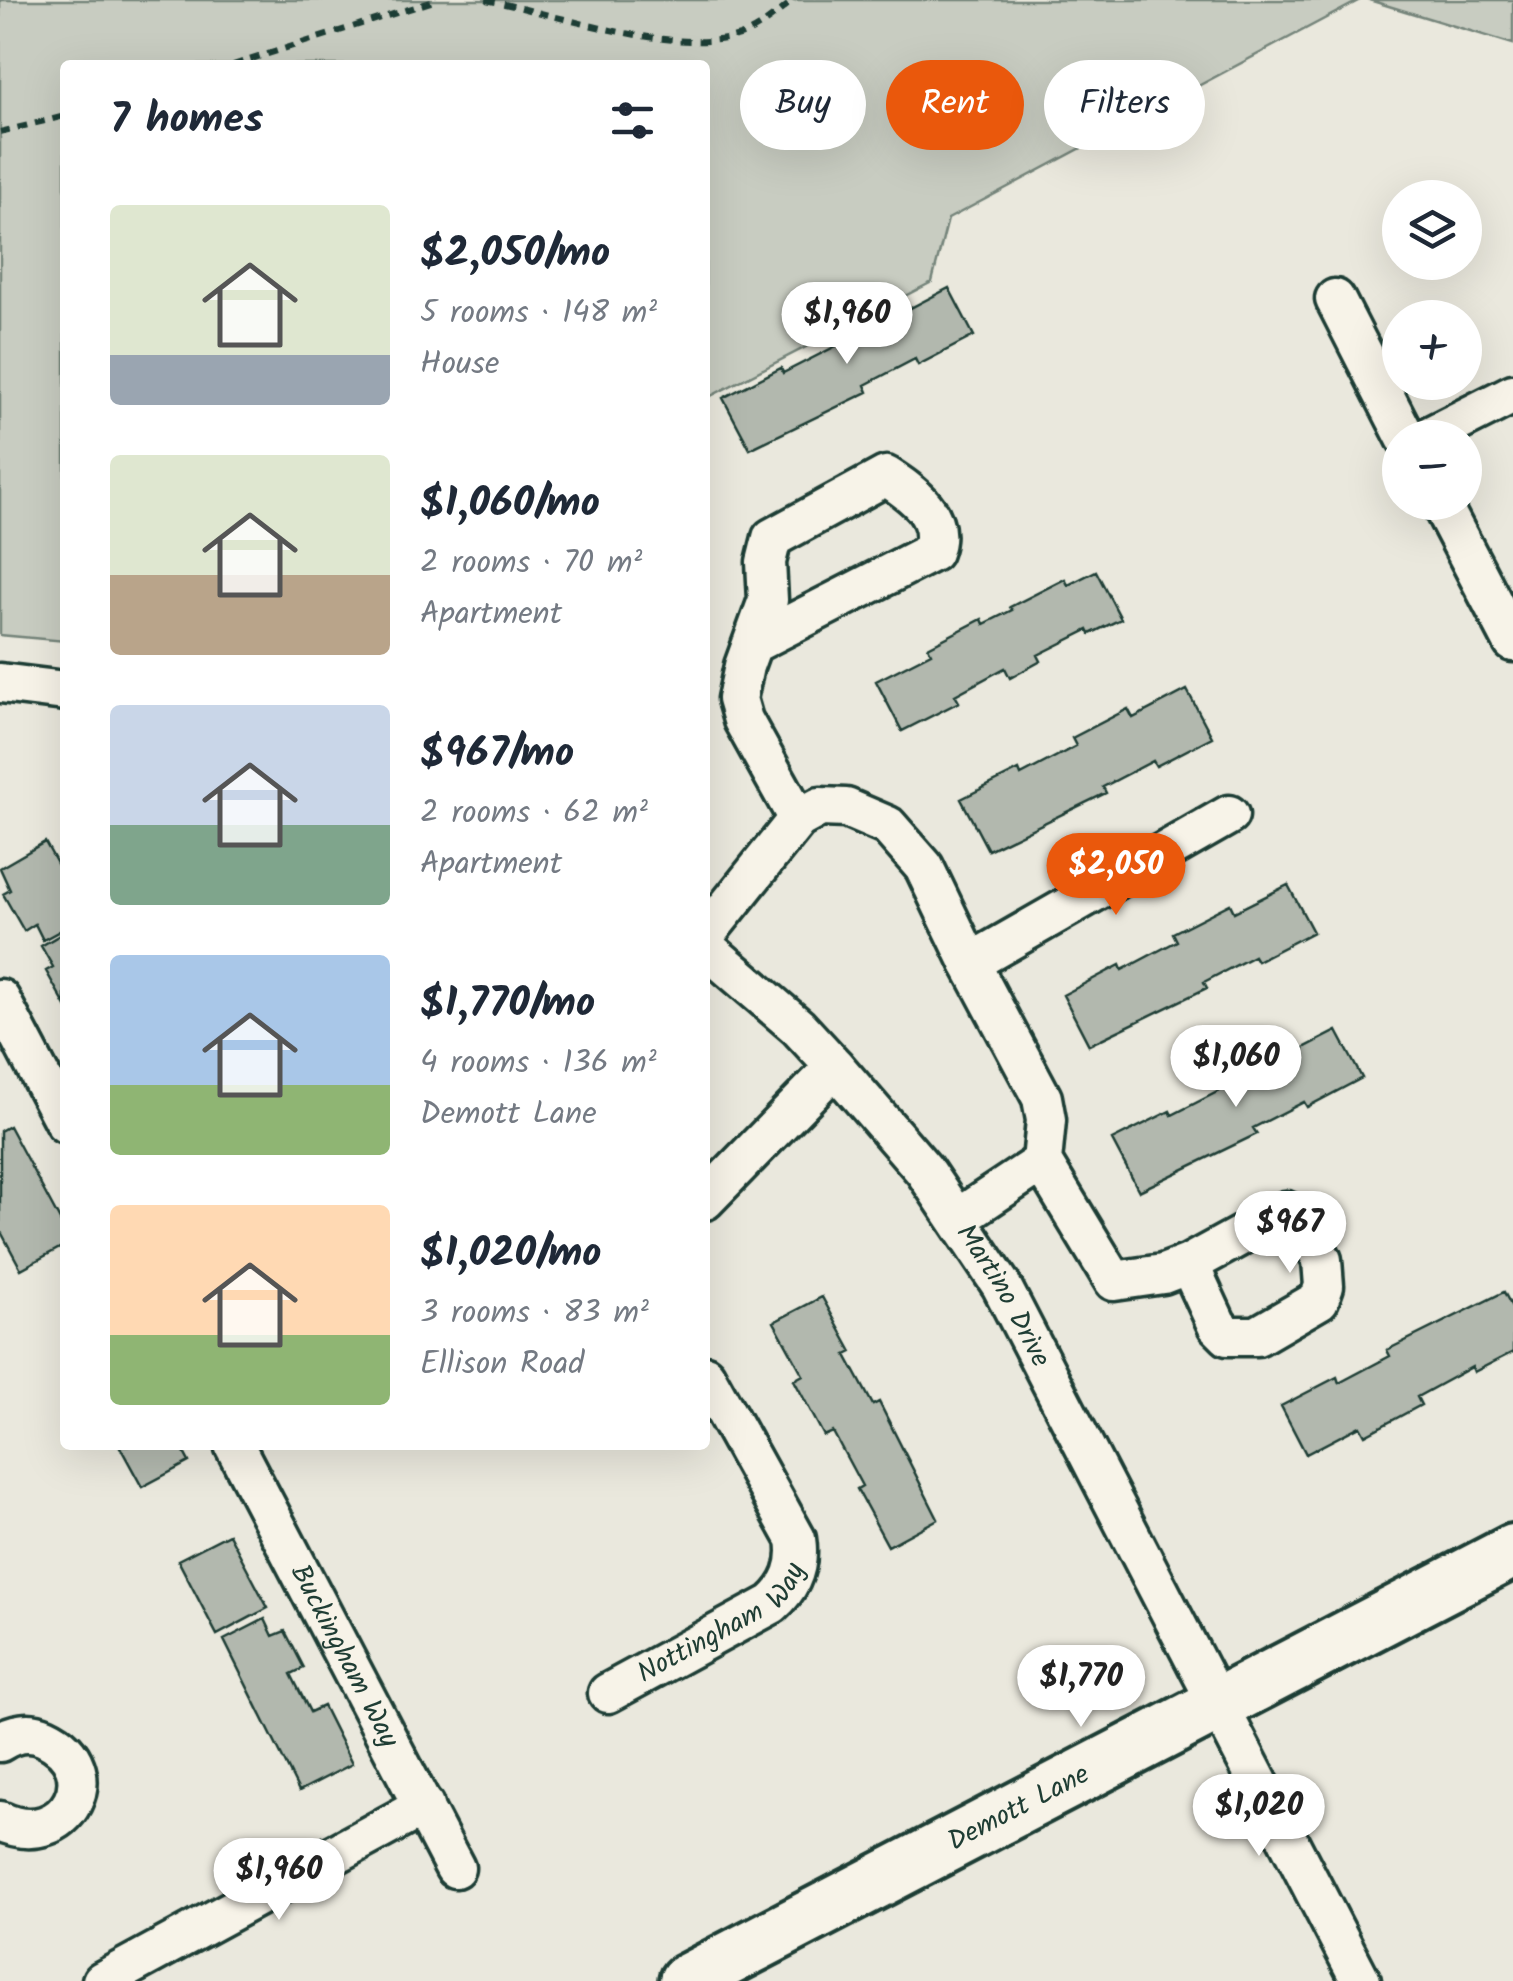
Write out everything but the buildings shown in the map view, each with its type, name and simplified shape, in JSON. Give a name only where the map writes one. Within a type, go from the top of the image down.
[{"type":"street","points":[[1334,299],[1397,420]]},
{"type":"street","points":[[1462,420],[1513,394]]},
{"type":"street","points":[[754,643],[932,552],[936,540],[934,526],[918,496],[886,476],[772,538],[766,562],[768,600],[744,666],[737,699],[744,720],[798,819]]},
{"type":"street","points":[[1449,520],[1513,642]]},
{"type":"street","points":[[0,683],[60,690]]},
{"type":"street","points":[[710,930],[798,819],[820,806],[846,808],[888,826],[924,867],[1042,1098],[1046,1120],[1042,1162],[1114,1281],[1163,1274],[1189,1264]]},
{"type":"street","points":[[970,963],[1229,815]]},
{"type":"street","name":"Martino Drive","points":[[710,952],[798,1026],[835,1068],[924,1170],[1001,1285],[1360,1981]]},
{"type":"street","points":[[0,999],[60,1113]]},
{"type":"street","points":[[710,1195],[835,1068]]},
{"type":"street","points":[[958,1218],[1042,1162]]},
{"type":"street","name":"Nottingham Way","points":[[608,1693],[772,1604],[788,1590],[799,1557],[796,1538],[710,1383]]},
{"type":"street","name":"Buckingham Way","points":[[237,1450],[455,1868]]},
{"type":"street","name":"Demott Lane","points":[[686,1981],[1513,1551]]},
{"type":"street","points":[[0,1742],[24,1732],[61,1745],[75,1767],[78,1784],[68,1812],[54,1824],[39,1830],[19,1830],[0,1821]]},
{"type":"street","points":[[102,1981],[424,1806]]},
{"type":"path","points":[[249,60],[437,0]]},
{"type":"path","points":[[486,0],[658,38],[697,42],[739,36],[794,0]]},
{"type":"path","points":[[0,132],[60,117]]},
{"type":"shaded area","points":[[0,0],[1360,0],[1205,82],[1205,60],[1044,60],[1044,150],[1078,150],[948,219],[932,282],[710,396],[710,60],[60,60],[60,641],[0,635]]},
{"type":"shaded area","points":[[1369,0],[1513,0],[1513,44]]}]
